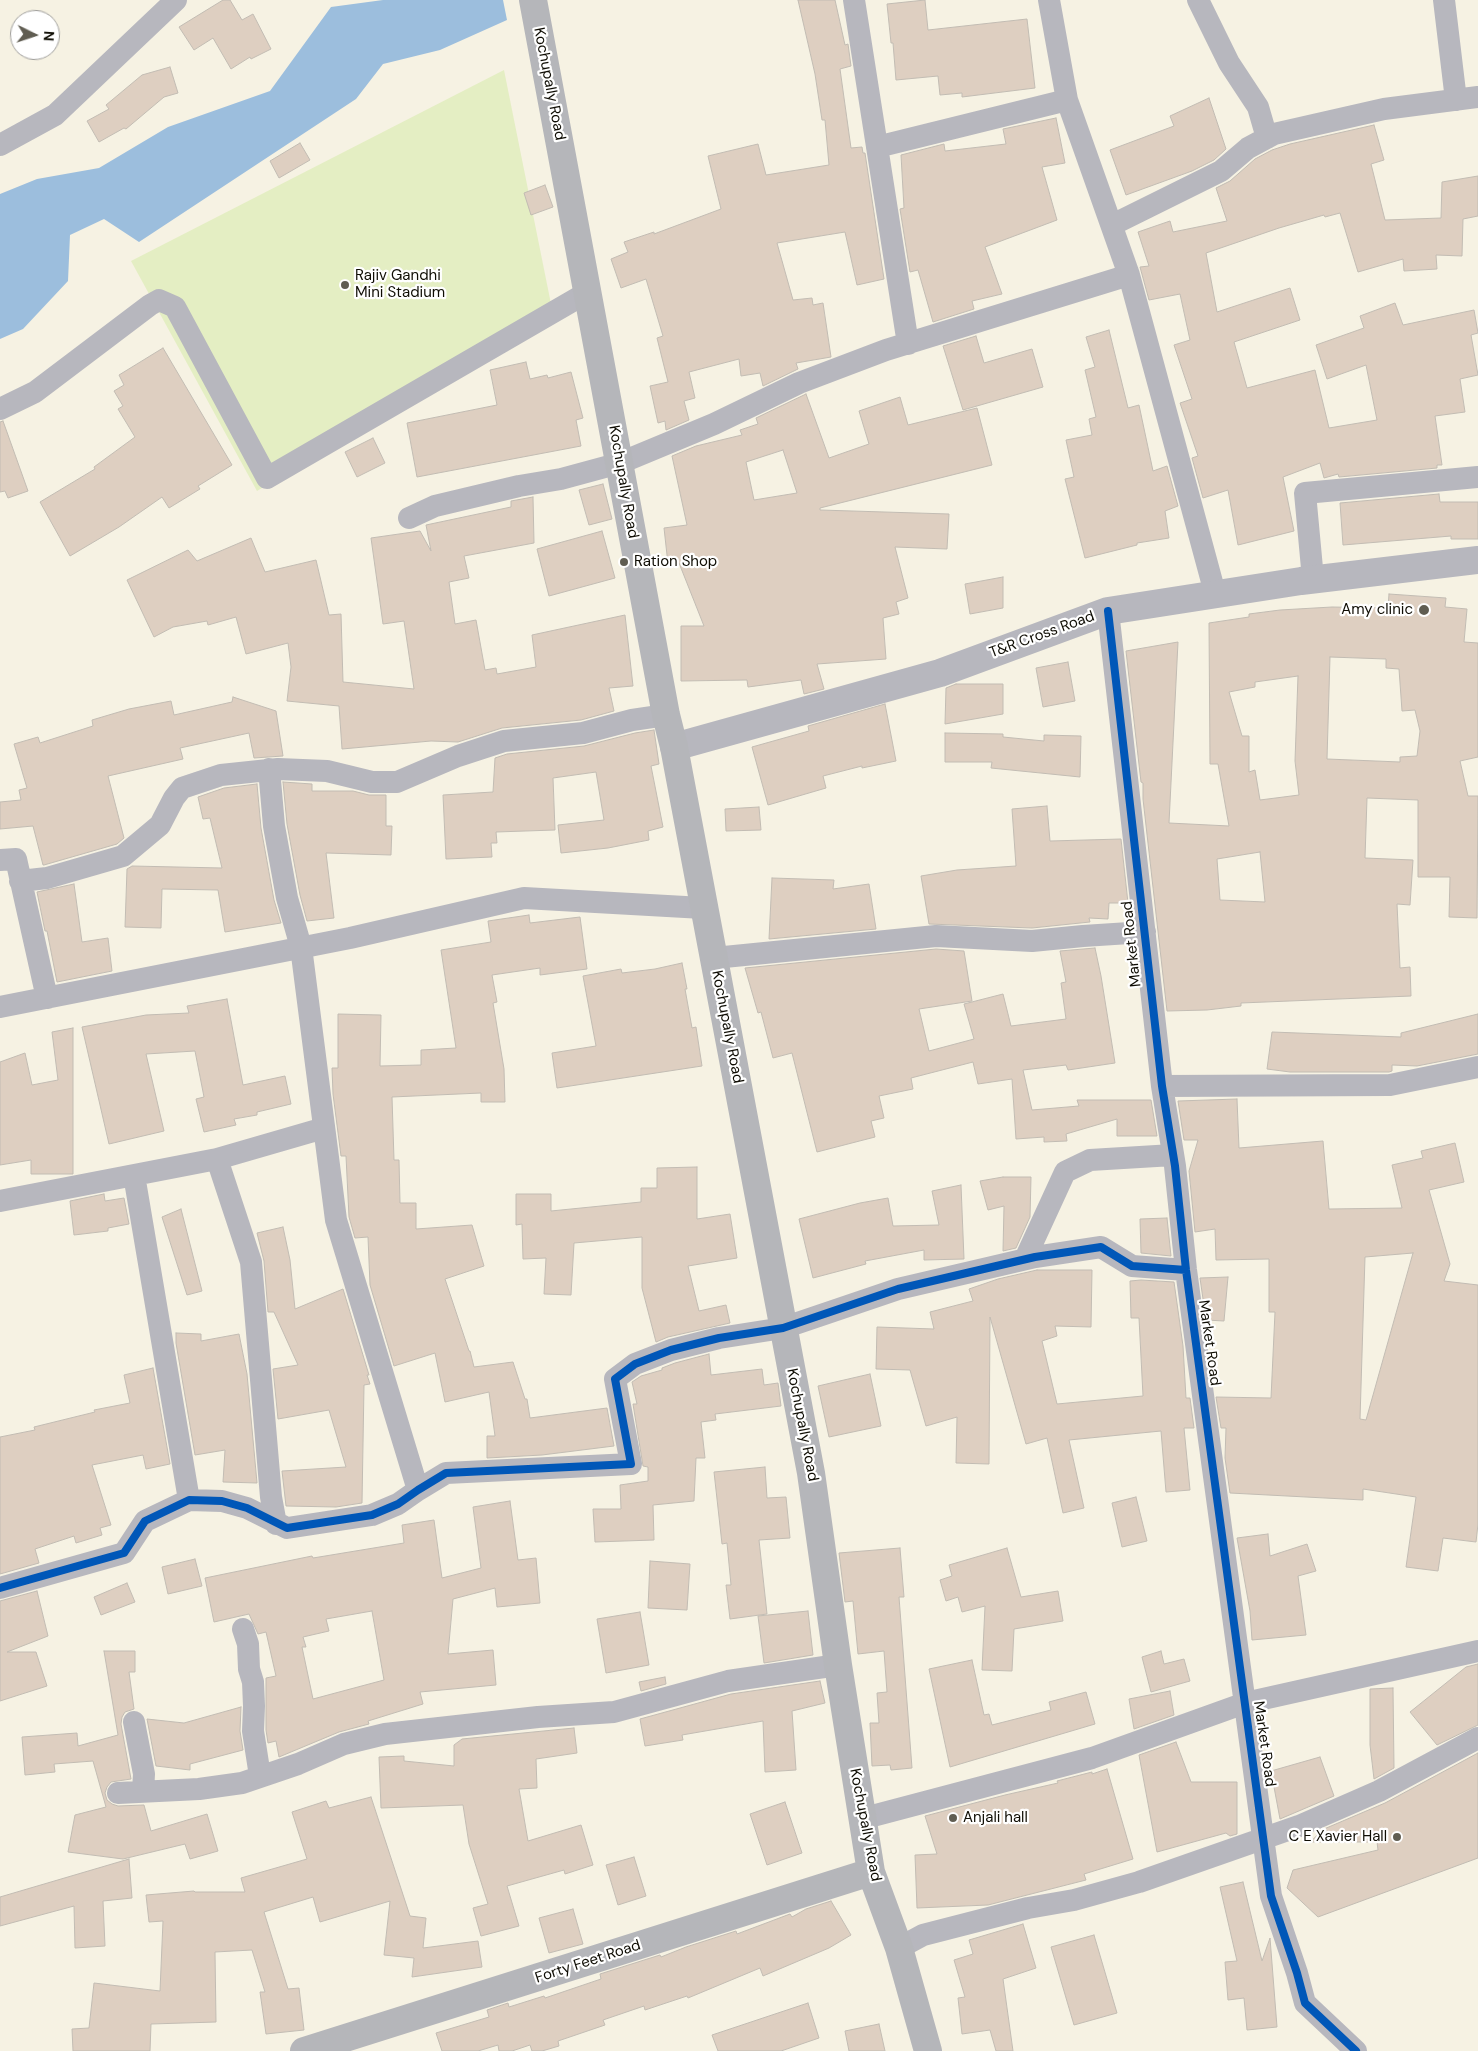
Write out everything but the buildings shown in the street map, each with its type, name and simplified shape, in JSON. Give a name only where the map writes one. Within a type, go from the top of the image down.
[{"type":"main road","name":"Kochupally Road","points":[[533,0],[666,715],[674,747],[811,1473],[861,1819],[871,1872],[899,1948],[928,2051]]},
{"type":"main road","name":"Forty Feet Road","points":[[304,2051],[871,1872]]},
{"type":"street","points":[[0,144],[55,115],[176,0]]},
{"type":"street","points":[[854,0],[908,344]]},
{"type":"street","points":[[1049,0],[1067,100],[1129,275],[1215,593]]},
{"type":"street","points":[[1198,0],[1228,63],[1258,107],[1267,138]]},
{"type":"street","points":[[1444,0],[1456,100]]},
{"type":"street","points":[[1112,225],[1221,171],[1241,154],[1274,134],[1384,109],[1478,97]]},
{"type":"street","points":[[877,146],[1067,100]]},
{"type":"street","points":[[409,518],[435,506],[620,463],[714,424],[799,383],[908,344],[1129,275]]},
{"type":"street","points":[[0,408],[35,392],[159,300],[175,307],[267,478],[588,292]]},
{"type":"street","points":[[1314,580],[1305,493],[1478,477]]},
{"type":"street","name":"T&R Cross Road","points":[[674,747],[940,673],[1108,611],[1215,593],[1478,560]]},
{"type":"street","name":"Market Road","points":[[1108,611],[1162,1086],[1173,1155],[1186,1270],[1271,1896],[1305,2003],[1356,2051]]},
{"type":"street","points":[[20,881],[47,878],[123,856],[160,825],[174,798],[182,788],[221,775],[269,769],[327,771],[372,782],[397,782],[458,756],[504,741],[583,733],[632,720],[666,715]]},
{"type":"street","points":[[269,769],[274,826],[287,898],[301,948],[336,1220],[418,1490]]},
{"type":"street","points":[[0,860],[16,859],[47,998]]},
{"type":"street","points":[[0,1007],[301,948],[524,898],[703,908]]},
{"type":"street","points":[[714,958],[936,936],[1032,941],[1145,932]]},
{"type":"street","points":[[1162,1086],[1390,1085],[1478,1067]]},
{"type":"street","points":[[0,1201],[217,1159],[324,1128]]},
{"type":"street","points":[[1025,1259],[1065,1172],[1090,1160],[1173,1155]]},
{"type":"street","points":[[217,1159],[251,1262],[270,1488],[276,1524]]},
{"type":"street","points":[[134,1175],[189,1500]]},
{"type":"street","points":[[0,1588],[124,1553],[145,1521],[189,1500],[222,1501],[247,1508],[287,1528],[372,1515],[398,1504],[446,1473],[631,1464],[615,1379],[635,1364],[671,1350],[719,1338],[783,1328],[898,1289],[1025,1259],[1101,1247],[1132,1266],[1186,1270]]},
{"type":"street","points":[[243,1629],[248,1644],[249,1669],[253,1682],[253,1731],[260,1776]]},
{"type":"street","points":[[861,1819],[1092,1758],[1245,1703],[1478,1651]]},
{"type":"street","points":[[118,1792],[199,1789],[242,1783],[298,1764],[344,1744],[385,1734],[538,1717],[614,1712],[728,1681],[838,1665]]},
{"type":"street","points":[[134,1722],[144,1774],[143,1791]]},
{"type":"street","points":[[899,1948],[923,1935],[1028,1908],[1074,1900],[1139,1882],[1332,1813],[1379,1791],[1478,1738]]},
{"type":"green space","name":"Rajiv Gandhi Mini Stadium","points":[[504,70],[552,309],[257,491],[131,261]]},
{"type":"water","points":[[383,0],[503,0],[507,20],[440,50],[383,64],[356,99],[139,242],[104,219],[70,235],[68,281],[23,329],[0,339],[0,194],[37,179],[99,168],[168,127],[270,91],[331,7]]},
{"type":"cycle path","points":[[1108,611],[1162,1086],[1175,1166],[1186,1270],[1271,1896],[1305,2003],[1356,2051]]},
{"type":"cycle path","points":[[0,1588],[124,1553],[145,1521],[189,1500],[222,1501],[247,1508],[287,1528],[372,1515],[398,1504],[446,1473],[631,1464],[615,1379],[635,1364],[671,1350],[719,1338],[783,1328],[898,1289],[1035,1257],[1101,1247],[1132,1266],[1186,1270]]},
{"type":"place","name":"Rajiv Gandhi Mini Stadium","points":[[345,285]]},
{"type":"place","name":"Ration Shop","points":[[624,562]]},
{"type":"place","name":"Amy clinic","points":[[1424,610]]},
{"type":"place","name":"Anjali hall","points":[[953,1818]]},
{"type":"place","name":"C E Xavier Hall","points":[[1397,1837]]}]
